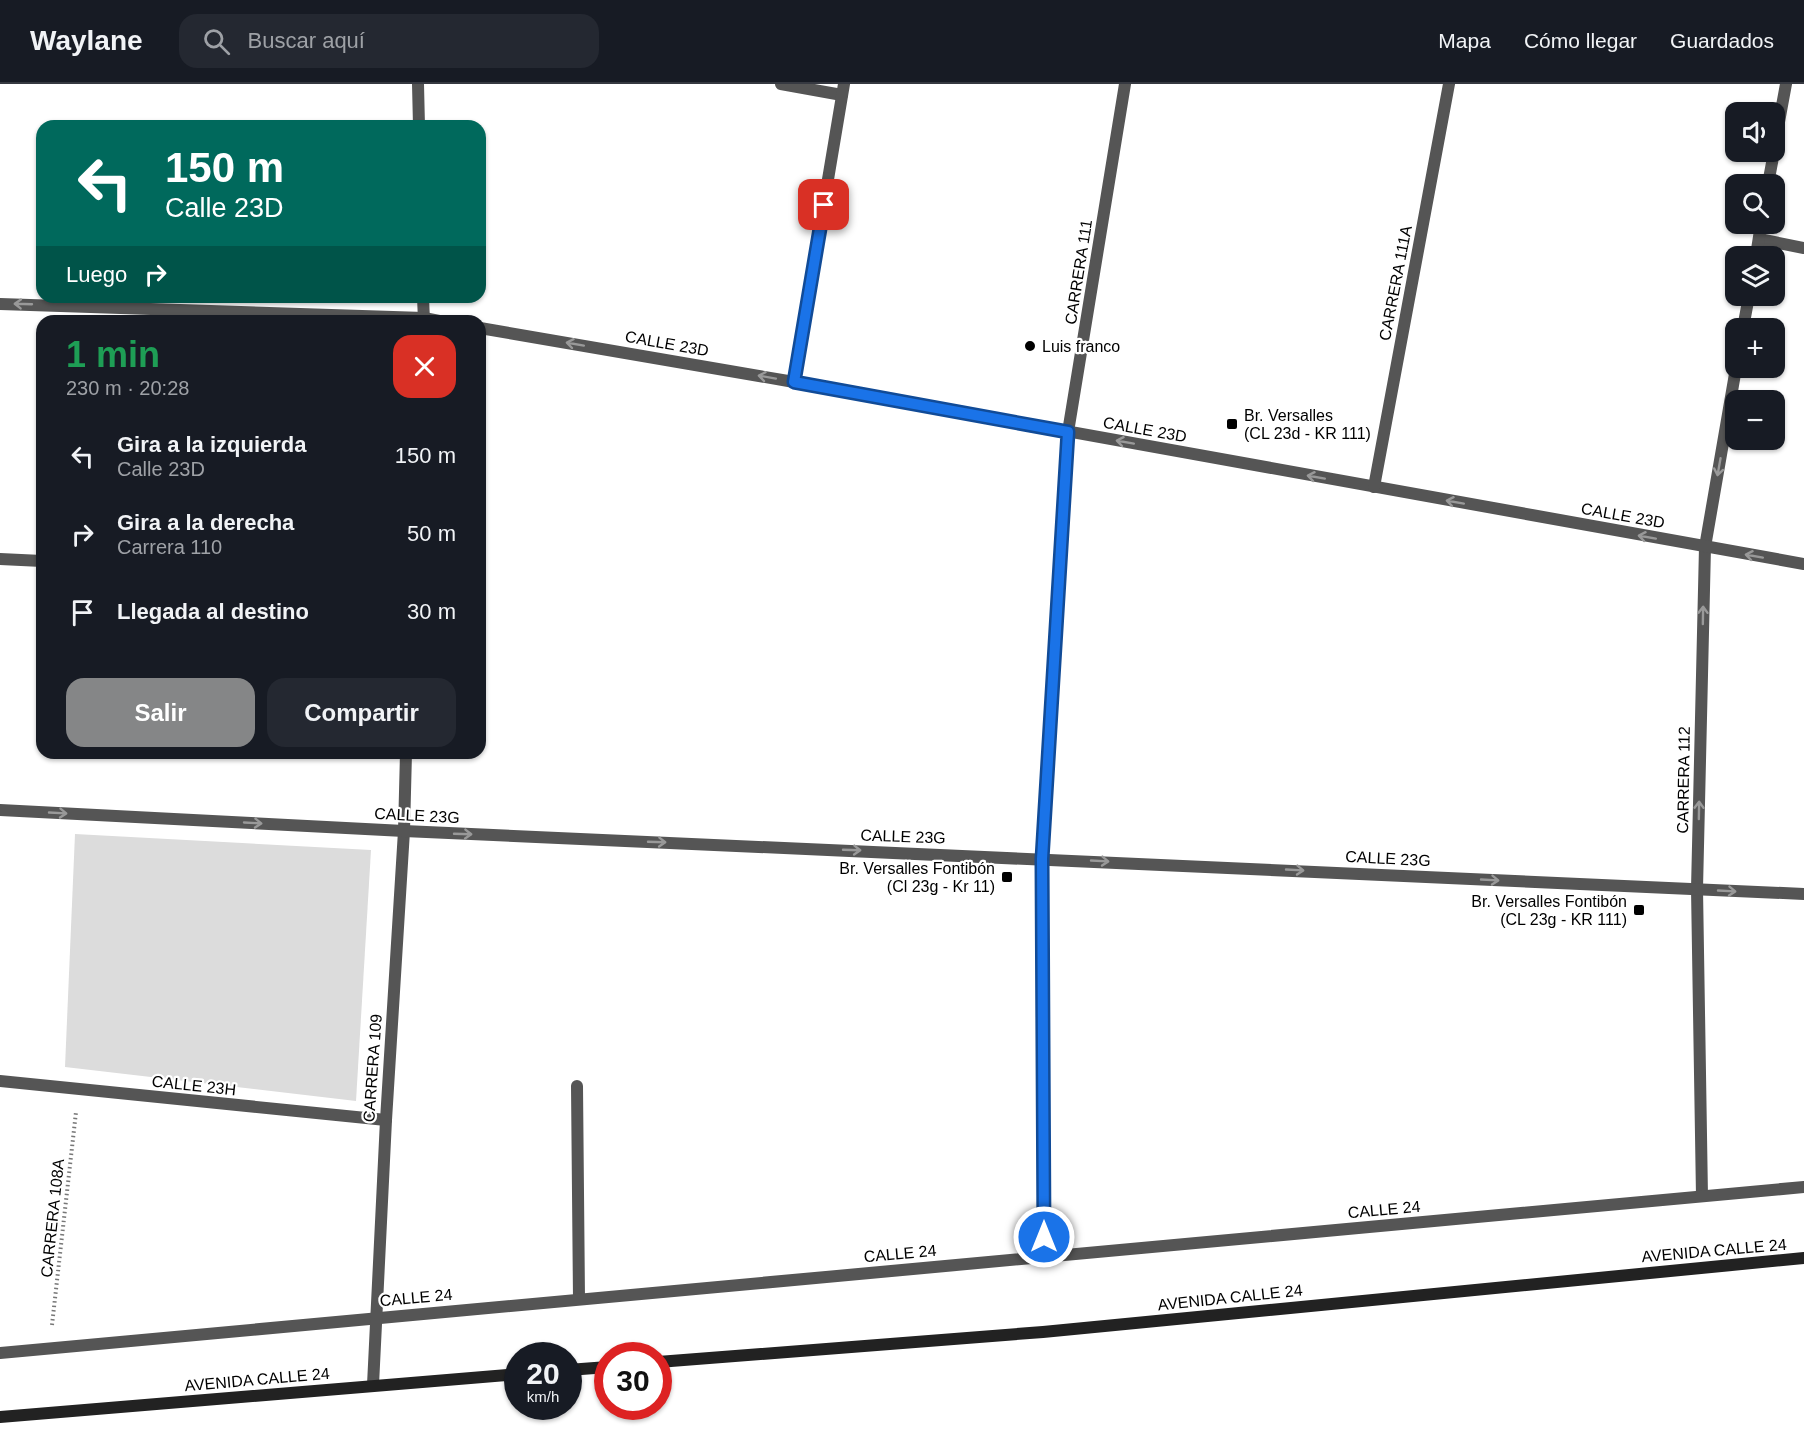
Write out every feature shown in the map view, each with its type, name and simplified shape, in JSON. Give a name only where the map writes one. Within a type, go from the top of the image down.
[{"type":"main road","name":"AVENIDA CALLE 24","points":[[672,1361],[1043,1332],[1804,1258]]},
{"type":"main road","name":"AVENIDA CALLE 24","points":[[0,1417],[504,1375]]},
{"type":"street","points":[[418,84],[419,120]]},
{"type":"street","points":[[781,84],[843,89],[794,382]]},
{"type":"street","name":"CARRERA 111","points":[[1044,1256],[1042,859],[1068,432],[1125,84]]},
{"type":"street","name":"CARRERA 111A","points":[[1374,488],[1449,84]]},
{"type":"street","points":[[1783,102],[1786,84]]},
{"type":"street","points":[[1758,246],[1760,234]]},
{"type":"street","points":[[1759,239],[1804,248]]},
{"type":"street","points":[[0,303],[299,315]]},
{"type":"street","name":"CALLE 23D","points":[[486,329],[794,382],[1804,564]]},
{"type":"street","name":"CARRERA 112","points":[[1702,1196],[1697,889],[1705,547],[1734,378]]},
{"type":"street","points":[[0,559],[36,561]]},
{"type":"street","name":"CARRERA 109","points":[[372,1385],[404,831],[406,759]]},
{"type":"street","name":"CALLE 23G","points":[[0,810],[404,831],[1804,894]]},
{"type":"street","name":"CALLE 23H","points":[[0,1081],[386,1120]]},
{"type":"street","points":[[577,1086],[579,1299]]},
{"type":"street","name":"CALLE 24","points":[[0,1353],[1804,1187]]},
{"type":"path","name":"CARRERA 108A","points":[[49,1349],[78,1090]]},
{"type":"shaded area","points":[[75,834],[371,850],[356,1101],[65,1067]]},
{"type":"place","name":"Luis franco","points":[[1030,346]]},
{"type":"place","name":"Br. Versalles (CL 23d - KR 111)","points":[[1232,424]]},
{"type":"place","name":"Br. Versalles Fontibón (Cl 23g - Kr 11)","points":[[1007,877]]},
{"type":"place","name":"Br. Versalles Fontibón (CL 23g - KR 111)","points":[[1639,910]]},
{"type":"route","points":[[824,205],[794,382],[1068,432],[1042,859],[1044,1237]]}]
